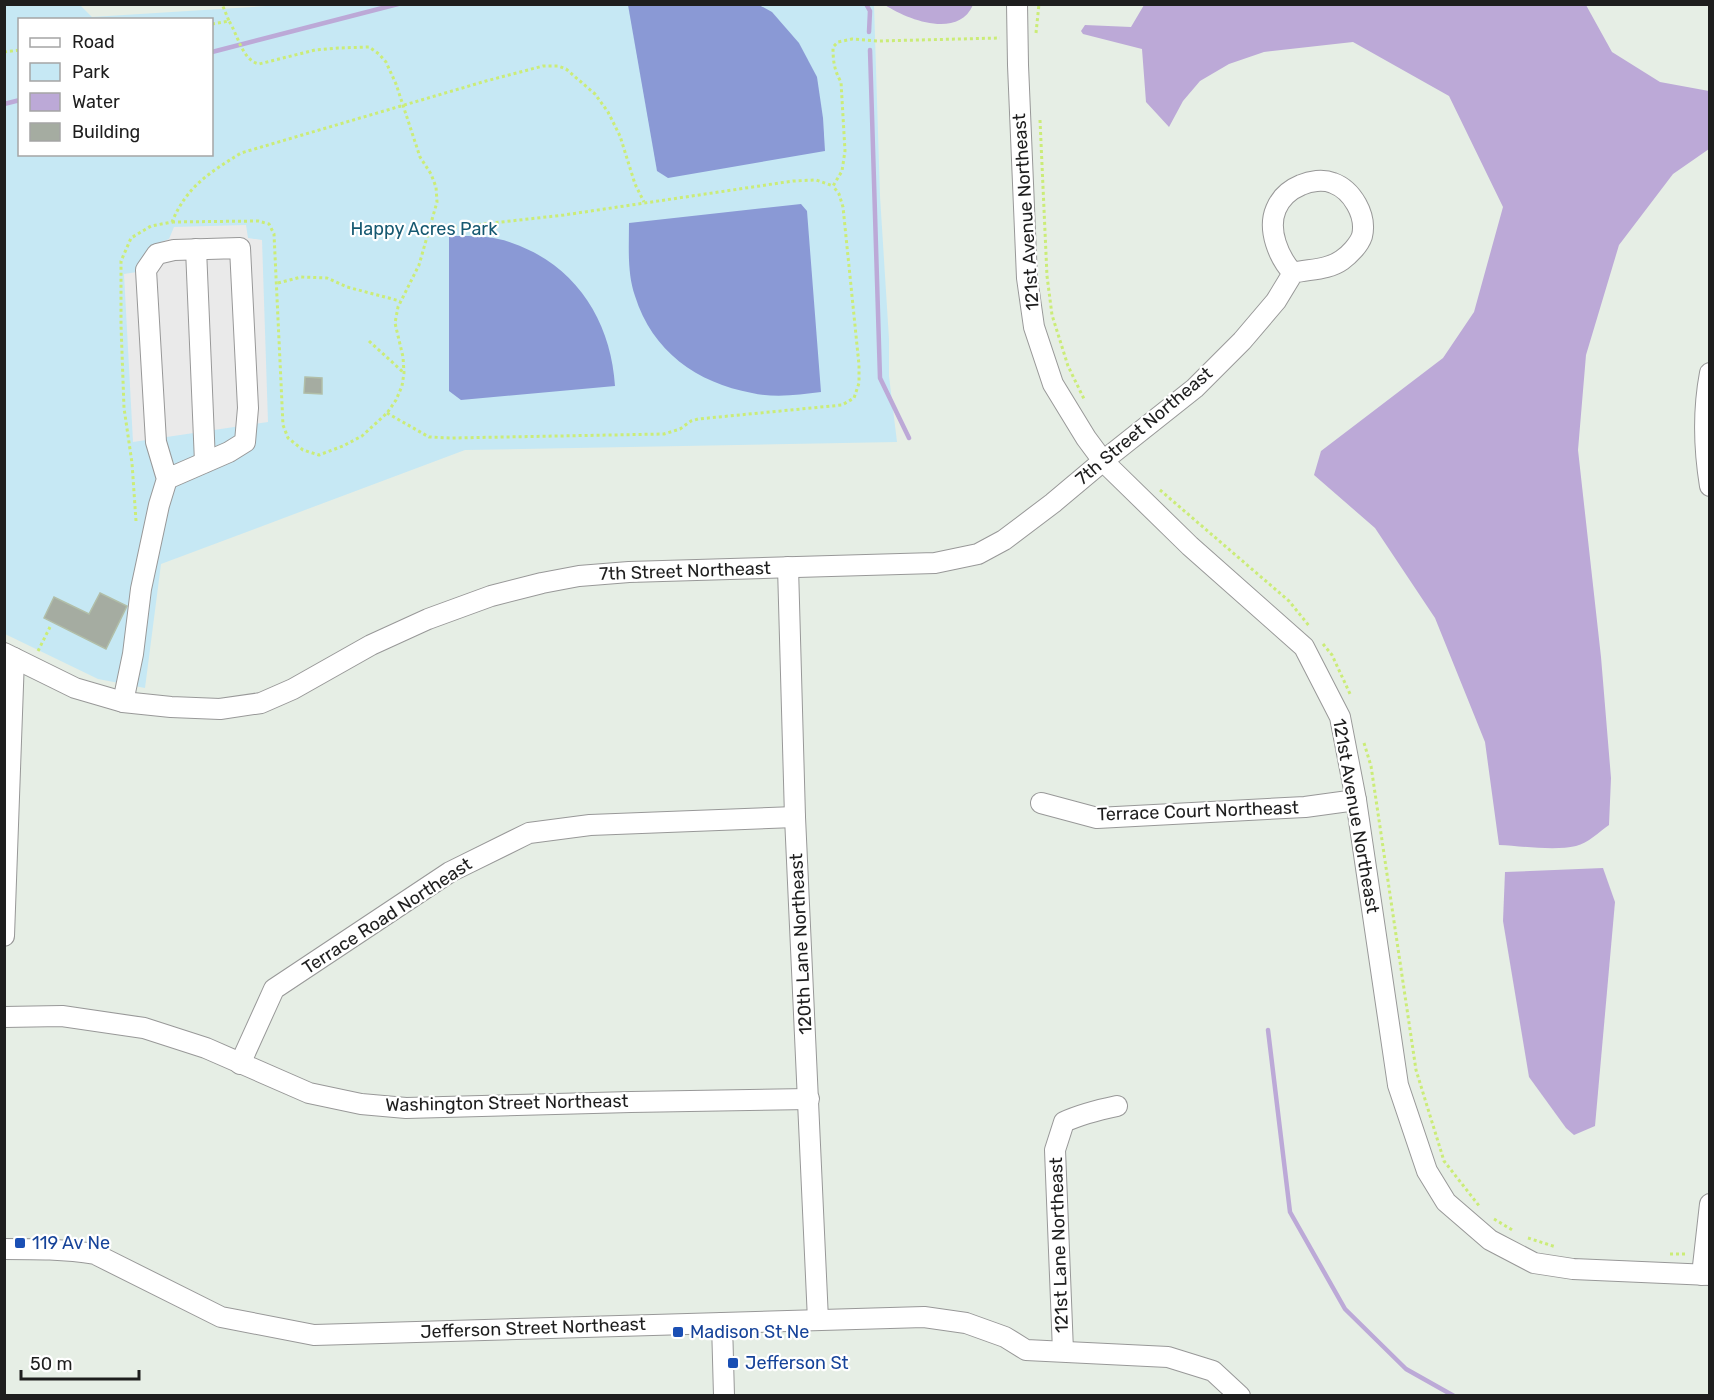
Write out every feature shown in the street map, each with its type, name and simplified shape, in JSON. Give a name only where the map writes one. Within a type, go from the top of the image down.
[{"type":"street","name":"121st Avenue Northeast","points":[[1017,4],[1026,39],[1025,248],[1027,278],[1034,327],[1053,384],[1086,438],[1103,460],[1190,546],[1304,647],[1340,717],[1356,800],[1398,1085],[1427,1171],[1446,1202],[1490,1240],[1534,1263],[1573,1269],[1706,1275]]},
{"type":"street","points":[[1311,181],[1332,182],[1349,193],[1358,209],[1362,222],[1362,236],[1355,249],[1341,261],[1326,268],[1293,273],[1285,264],[1273,229],[1274,214],[1280,198],[1311,181]]},
{"type":"street","points":[[123,702],[133,654],[141,589],[159,505],[167,479],[156,442],[146,270],[157,254],[174,250],[240,248],[248,408],[245,442],[229,452],[167,479]]},
{"type":"street","points":[[196,249],[205,462]]},
{"type":"street","name":"7th Street Northeast","points":[[17,659],[75,688],[123,702],[220,709],[261,703],[371,645],[428,619],[492,596],[542,583],[579,576],[629,572],[935,563],[978,554],[1004,540],[1053,503],[1103,460],[1195,388],[1242,341],[1276,301],[1293,273]]},
{"type":"street","points":[[1710,373],[1707,388],[1705,438],[1710,486]]},
{"type":"street","name":"120th Lane Northeast","points":[[788,567],[795,817],[818,1320]]},
{"type":"street","points":[[4,936],[17,659]]},
{"type":"street","name":"Terrace Court Northeast","points":[[1041,803],[1097,818],[1305,807],[1356,800]]},
{"type":"street","name":"Terrace Road Northeast","points":[[240,1064],[274,989],[450,872],[529,833],[590,825],[795,817]]},
{"type":"street","name":"Washington Street Northeast","points":[[4,1017],[62,1016],[144,1028],[206,1048],[309,1093],[362,1104],[406,1108],[809,1099]]},
{"type":"street","name":"121st Lane Northeast","points":[[1063,1351],[1055,1150],[1064,1122],[1096,1110],[1117,1106]]},
{"type":"street","points":[[1706,1275],[1704,1254],[1710,1204]]},
{"type":"street","name":"Jefferson Street Northeast","points":[[4,1250],[72,1250],[95,1254],[221,1317],[314,1335],[924,1317],[966,1323],[1005,1337],[1026,1350],[1168,1357],[1213,1371],[1240,1395]]},
{"type":"street","points":[[722,1323],[724,1395]]},
{"type":"path","points":[[172,222],[258,221],[269,224],[274,234],[284,425],[288,438],[303,450],[319,455],[362,436],[387,413],[402,386],[404,373],[403,357],[395,323],[400,301],[419,265],[437,202],[436,187],[420,157],[404,105],[386,62],[369,47],[315,50],[259,64],[253,63],[245,55],[222,4]]},
{"type":"path","points":[[833,186],[842,171],[845,151],[841,82],[836,73],[832,47],[838,42],[852,39],[878,41],[1026,39],[1039,4]]},
{"type":"path","points":[[213,24],[229,21]]},
{"type":"path","points":[[404,105],[543,66],[558,66],[566,69],[595,94],[608,112],[620,136],[635,184],[644,202]]},
{"type":"path","points":[[1039,112],[1047,276],[1052,315],[1068,366],[1089,407]]},
{"type":"path","points":[[387,413],[429,437],[664,434],[680,429],[698,419],[842,405],[854,398],[859,383],[843,207],[839,194],[833,186],[816,180],[793,181],[564,215],[430,230]]},
{"type":"path","points":[[277,283],[301,277],[327,278],[347,287],[400,301]]},
{"type":"path","points":[[369,341],[404,373]]},
{"type":"path","points":[[1159,489],[1289,601],[1311,628]]},
{"type":"path","points":[[17,659],[50,627]]},
{"type":"path","points":[[1318,637],[1332,655],[1352,699]]},
{"type":"path","points":[[1364,739],[1372,776],[1416,1070],[1426,1104],[1444,1161],[1486,1214],[1515,1232]]},
{"type":"path","points":[[1525,1238],[1557,1248]]},
{"type":"path","points":[[1661,1254],[1704,1254]]},
{"type":"green space","name":"Happy Acres Park","points":[[270,4],[874,5],[889,376],[897,442],[465,450],[161,564],[145,688],[98,679],[5,634],[4,5],[80,5],[92,17]]},
{"type":"shaded area","points":[[628,5],[759,5],[772,12],[799,43],[817,77],[825,151],[668,178],[657,171]]},
{"type":"shaded area","points":[[801,204],[807,211],[821,392],[778,396],[761,395],[713,381],[679,361],[653,333],[635,296],[630,269],[629,223]]},
{"type":"shaded area","points":[[246,225],[248,238],[262,240],[268,422],[133,442],[124,274],[137,272],[150,246],[169,239],[174,227]]},
{"type":"shaded area","points":[[449,236],[489,237],[504,240],[535,253],[555,265],[586,298],[598,318],[612,362],[615,386],[461,400],[449,391]]},
{"type":"water","points":[[885,5],[973,5],[966,15],[945,24],[919,21]]},
{"type":"water","points":[[1144,5],[1586,5],[1612,52],[1660,82],[1709,91],[1709,149],[1673,174],[1619,245],[1586,355],[1578,450],[1601,657],[1611,778],[1609,825],[1585,842],[1576,846],[1558,848],[1499,845],[1485,742],[1435,618],[1375,528],[1314,475],[1321,451],[1443,358],[1474,312],[1503,207],[1449,96],[1353,42],[1264,52],[1229,64],[1200,81],[1183,101],[1169,127],[1146,102],[1142,49],[1083,34],[1081,31],[1085,25],[1131,27]]},
{"type":"water","points":[[1603,868],[1615,902],[1595,1126],[1574,1135],[1566,1128],[1529,1077],[1503,921],[1505,872]]},
{"type":"building","points":[[305,377],[322,378],[322,394],[304,393]]},
{"type":"building","points":[[100,593],[127,606],[106,649],[44,618],[54,597],[89,614]]},
{"type":"waterway","points":[[213,52],[398,4]]},
{"type":"waterway","points":[[866,4],[870,11],[869,32]]},
{"type":"waterway","points":[[870,50],[880,378],[909,438]]},
{"type":"waterway","points":[[4,104],[18,100]]},
{"type":"waterway","points":[[1268,1030],[1290,1212],[1345,1309],[1406,1369],[1454,1396]]},
{"type":"place","name":"119 Av Ne","points":[[20,1243]]},
{"type":"place","name":"Madison St Ne","points":[[678,1332]]},
{"type":"place","name":"Jefferson St","points":[[733,1363]]}]
